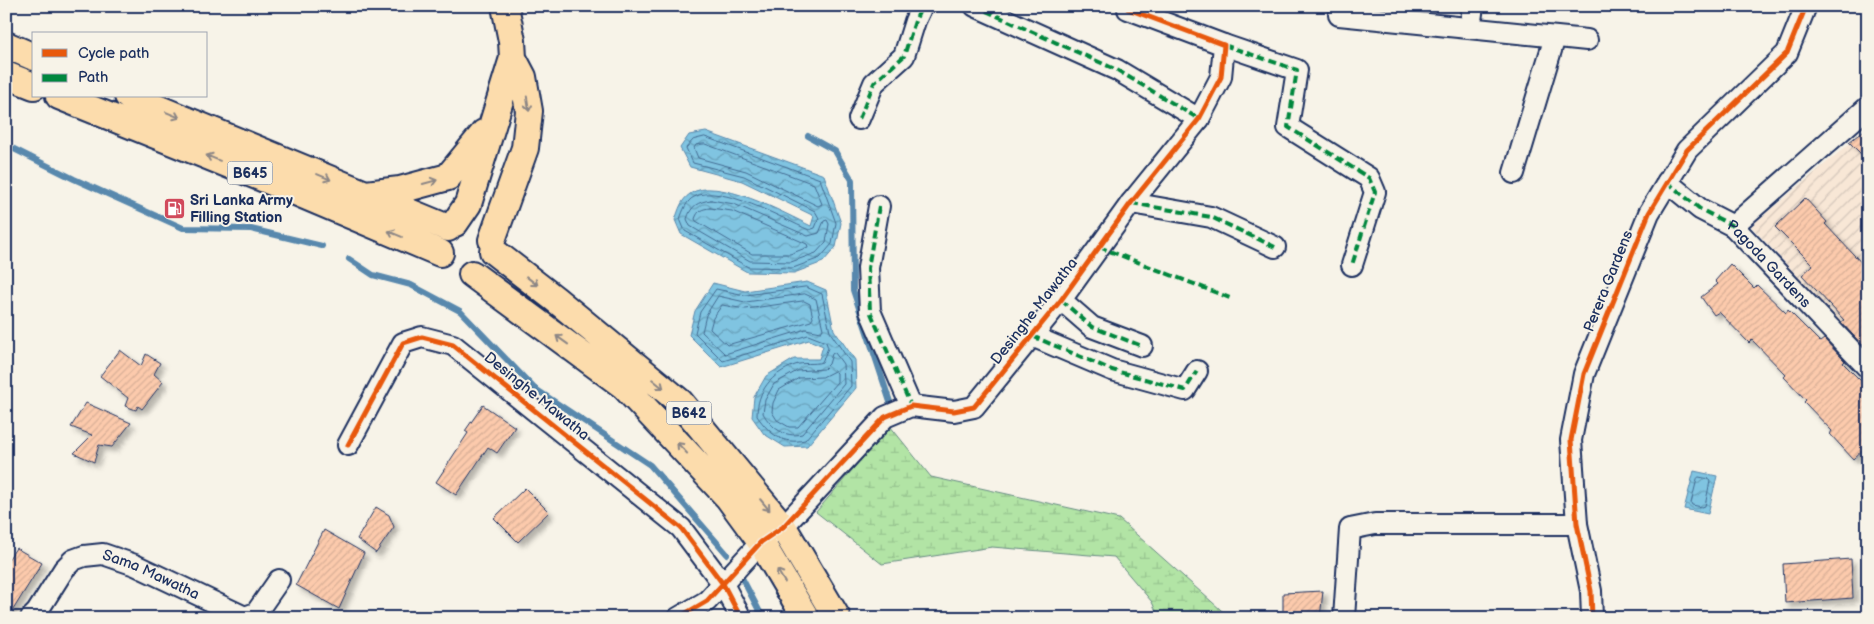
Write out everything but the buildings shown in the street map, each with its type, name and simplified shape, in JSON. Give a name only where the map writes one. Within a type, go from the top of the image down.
[{"type":"main road","points":[[505,6],[512,41],[513,58],[468,204],[441,239],[440,253],[448,268],[463,275],[472,274],[486,266],[525,148],[529,111],[523,77],[513,58]]},
{"type":"main road","points":[[6,46],[32,56]]},
{"type":"main road","points":[[6,75],[32,85]]},
{"type":"main road","name":"B645","points":[[64,98],[272,182],[440,253]]},
{"type":"main road","name":"B645","points":[[133,98],[365,194],[452,226]]},
{"type":"main road","points":[[365,194],[400,190],[448,177],[492,123]]},
{"type":"main road","points":[[452,226],[464,221],[473,222],[488,232],[493,245]]},
{"type":"main road","name":"B642","points":[[493,245],[680,402],[783,527],[838,618]]},
{"type":"main road","name":"B642","points":[[472,274],[624,386],[728,496],[761,542],[806,618]]},
{"type":"street","points":[[859,119],[874,83],[904,56],[915,21],[922,6]]},
{"type":"street","points":[[975,6],[1117,70],[1199,119]]},
{"type":"street","points":[[1128,6],[1128,9],[1297,70],[1288,127],[1369,178],[1375,192],[1352,265]]},
{"type":"street","points":[[1470,28],[1473,6]]},
{"type":"street","name":"Perera Gardens","points":[[1592,618],[1591,592],[1577,524],[1572,440],[1584,374],[1649,213],[1667,182],[1687,150],[1787,53],[1806,6]]},
{"type":"street","points":[[1339,15],[1587,40]]},
{"type":"street","points":[[1514,173],[1555,37]]},
{"type":"street","name":"Desinghe Mawatha","points":[[723,584],[761,542],[783,527],[885,417],[911,406],[954,411],[974,407],[1061,300],[1131,203],[1199,119],[1221,77],[1224,44]]},
{"type":"street","name":"Pagoda Gardens","points":[[1868,106],[1733,226],[1868,368]]},
{"type":"street","points":[[1667,182],[1700,209],[1733,226]]},
{"type":"street","points":[[1131,203],[1211,217],[1275,247]]},
{"type":"street","points":[[879,206],[868,268],[870,311],[911,406]]},
{"type":"street","points":[[1061,300],[1092,327],[1142,346]]},
{"type":"street","points":[[1032,336],[1112,370],[1185,390],[1197,371]]},
{"type":"street","name":"Desinghe Mawatha","points":[[348,445],[403,343],[422,338],[452,345],[681,528],[723,584],[741,618]]},
{"type":"street","points":[[1344,618],[1350,529],[1375,524],[1577,524]]},
{"type":"street","name":"Sama Mawatha","points":[[31,618],[37,612],[64,569],[73,560],[84,556],[104,554],[135,565],[245,617],[256,613],[279,580]]},
{"type":"street","points":[[678,618],[707,601],[723,584]]},
{"type":"shaded area","points":[[1868,128],[1868,353],[1751,226]]},
{"type":"green space","points":[[890,426],[931,477],[1119,519],[1230,618],[1159,618],[1152,602],[1114,557],[992,547],[882,564],[816,512]]},
{"type":"water","points":[[706,132],[824,175],[841,223],[836,247],[823,262],[794,273],[747,272],[681,234],[675,220],[681,205],[690,194],[701,189],[716,189],[750,198],[811,226],[814,216],[742,181],[690,167],[680,148],[689,135]]},
{"type":"water","points":[[807,282],[826,290],[834,330],[855,360],[856,388],[807,446],[785,447],[764,434],[752,417],[754,397],[766,376],[794,359],[819,359],[823,346],[809,340],[721,367],[689,335],[695,311],[713,283],[745,291]]},
{"type":"water","points":[[1694,471],[1717,476],[1708,514],[1684,509]]},
{"type":"waterway","points":[[808,136],[835,151],[852,180],[853,290],[890,402]]},
{"type":"waterway","points":[[6,145],[74,179],[183,228],[251,229],[322,246]]},
{"type":"waterway","points":[[349,259],[373,275],[411,285],[460,311],[534,388],[650,465],[727,554]]},
{"type":"waterway","points":[[741,576],[763,618]]},
{"type":"marked path","points":[[859,119],[874,83],[904,56],[915,21],[922,6]]},
{"type":"marked path","points":[[975,6],[1117,70],[1199,119]]},
{"type":"marked path","points":[[1224,45],[1297,70],[1288,127],[1369,178],[1375,192],[1352,265]]},
{"type":"marked path","points":[[1667,182],[1700,209],[1733,226]]},
{"type":"marked path","points":[[1131,203],[1211,217],[1275,247]]},
{"type":"marked path","points":[[879,206],[868,268],[870,311],[911,406]]},
{"type":"marked path","points":[[1099,247],[1230,298]]},
{"type":"marked path","points":[[1061,300],[1092,327],[1142,346]]},
{"type":"marked path","points":[[1032,336],[1112,370],[1185,390],[1197,371]]},
{"type":"cycle path","points":[[678,618],[707,601],[761,542],[783,527],[885,417],[911,406],[954,411],[974,407],[1061,300],[1131,203],[1199,119],[1221,77],[1224,45],[1128,9],[1128,6]]},
{"type":"cycle path","points":[[1592,618],[1591,591],[1577,524],[1571,440],[1584,374],[1649,213],[1687,150],[1787,53],[1806,6]]},
{"type":"cycle path","points":[[348,445],[403,343],[422,337],[453,345],[681,528],[723,584],[741,618]]},
{"type":"place","name":"Sri Lanka Army Filling Station","points":[[174,209]]}]
